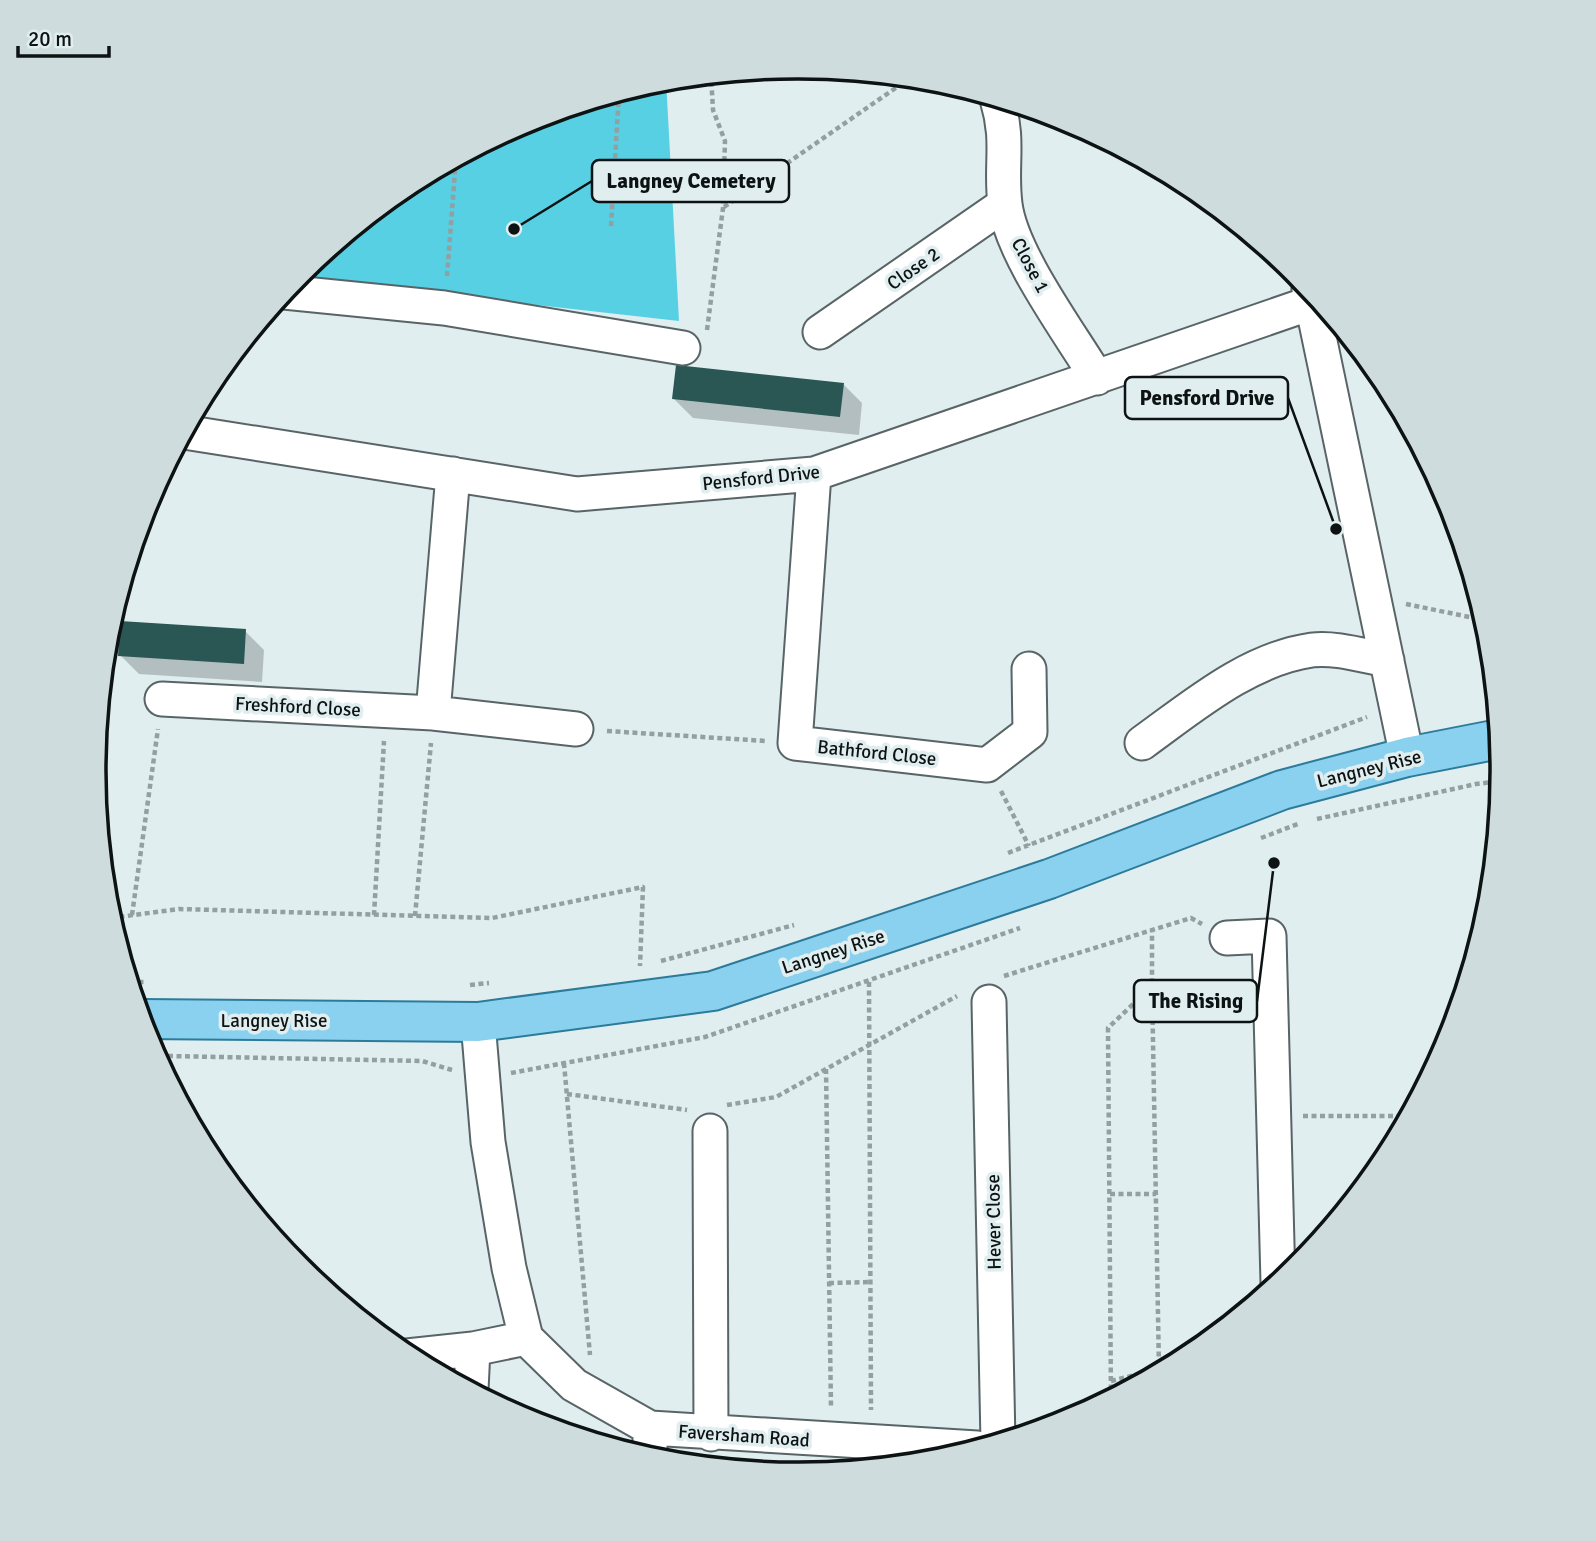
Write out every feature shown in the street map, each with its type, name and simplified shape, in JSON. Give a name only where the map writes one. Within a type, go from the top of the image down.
[{"type":"main road","name":"Langney Rise","points":[[153,1020],[478,1022],[713,991],[1049,879],[1282,790],[1407,757],[1489,741]]},
{"type":"street","name":"Close 1","points":[[1000,109],[1006,133],[1005,204],[1016,244],[1097,378]]},
{"type":"street","name":"Close 2","points":[[820,332],[1005,204]]},
{"type":"street","points":[[297,293],[444,308],[683,348]]},
{"type":"street","name":"Pensford Drive","points":[[194,434],[577,494],[814,474],[1097,378],[1304,299]]},
{"type":"street","points":[[1315,311],[1407,757]]},
{"type":"street","points":[[433,713],[453,474]]},
{"type":"street","name":"Bathford Close","points":[[814,474],[795,743],[987,765]]},
{"type":"street","points":[[1142,743],[1198,702],[1247,673],[1282,658],[1314,650],[1387,660]]},
{"type":"street","points":[[987,765],[1030,732],[1029,669]]},
{"type":"street","name":"Freshford Close","points":[[162,699],[433,713],[576,729]]},
{"type":"street","points":[[1227,938],[1269,936],[1278,1269]]},
{"type":"street","name":"Hever Close","points":[[981,992],[998,1433]]},
{"type":"street","points":[[427,1354],[472,1349],[526,1338],[509,1268],[488,1142],[478,1022]]},
{"type":"street","points":[[709,1116],[711,1434]]},
{"type":"street","name":"Faversham Road","points":[[526,1338],[574,1385],[594,1397],[650,1443],[711,1434],[944,1446]]},
{"type":"street","points":[[471,1380],[472,1349]]},
{"type":"path","points":[[683,348],[705,341],[723,208],[725,141],[713,110],[712,85]]},
{"type":"path","points":[[723,208],[899,87]]},
{"type":"path","points":[[611,226],[618,102]]},
{"type":"path","points":[[444,308],[455,169]]},
{"type":"path","points":[[1374,597],[1472,617]]},
{"type":"path","points":[[132,915],[162,699]]},
{"type":"path","points":[[1003,855],[1397,705]]},
{"type":"path","points":[[374,915],[386,710]]},
{"type":"path","points":[[415,916],[433,713]]},
{"type":"path","points":[[576,729],[795,743]]},
{"type":"path","points":[[987,765],[1029,846]]},
{"type":"path","points":[[123,916],[179,909],[492,918],[643,887],[640,966]]},
{"type":"path","points":[[567,1094],[709,1116],[776,1097],[869,1046],[981,992],[1152,930],[1191,918],[1227,938]]},
{"type":"path","points":[[626,968],[797,924]]},
{"type":"path","points":[[1152,930],[1159,1361]]},
{"type":"path","points":[[140,982],[158,982]]},
{"type":"path","points":[[869,982],[871,1443]]},
{"type":"path","points":[[464,986],[491,983]]},
{"type":"path","points":[[1111,1387],[1108,1028],[1152,986]]},
{"type":"path","points":[[564,1063],[594,1397]]},
{"type":"path","points":[[825,1069],[832,1441]]},
{"type":"path","points":[[1274,1116],[1397,1116]]},
{"type":"path","points":[[1110,1194],[1156,1194]]},
{"type":"path","points":[[829,1283],[870,1282]]},
{"type":"path","points":[[1111,1381],[1134,1375]]},
{"type":"shaded area","points":[[667,91],[679,321],[310,280],[377,222],[452,171],[533,131],[576,115]]},
{"type":"building","points":[[676,365],[844,383],[840,417],[672,399]]},
{"type":"building","points":[[123,621],[246,629],[244,664],[118,656]]},
{"type":"place","name":"Langney Cemetery","points":[[514,229]]},
{"type":"place","name":"Pensford Drive","points":[[1336,529]]},
{"type":"place","name":"The Rising","points":[[1274,863]]}]
